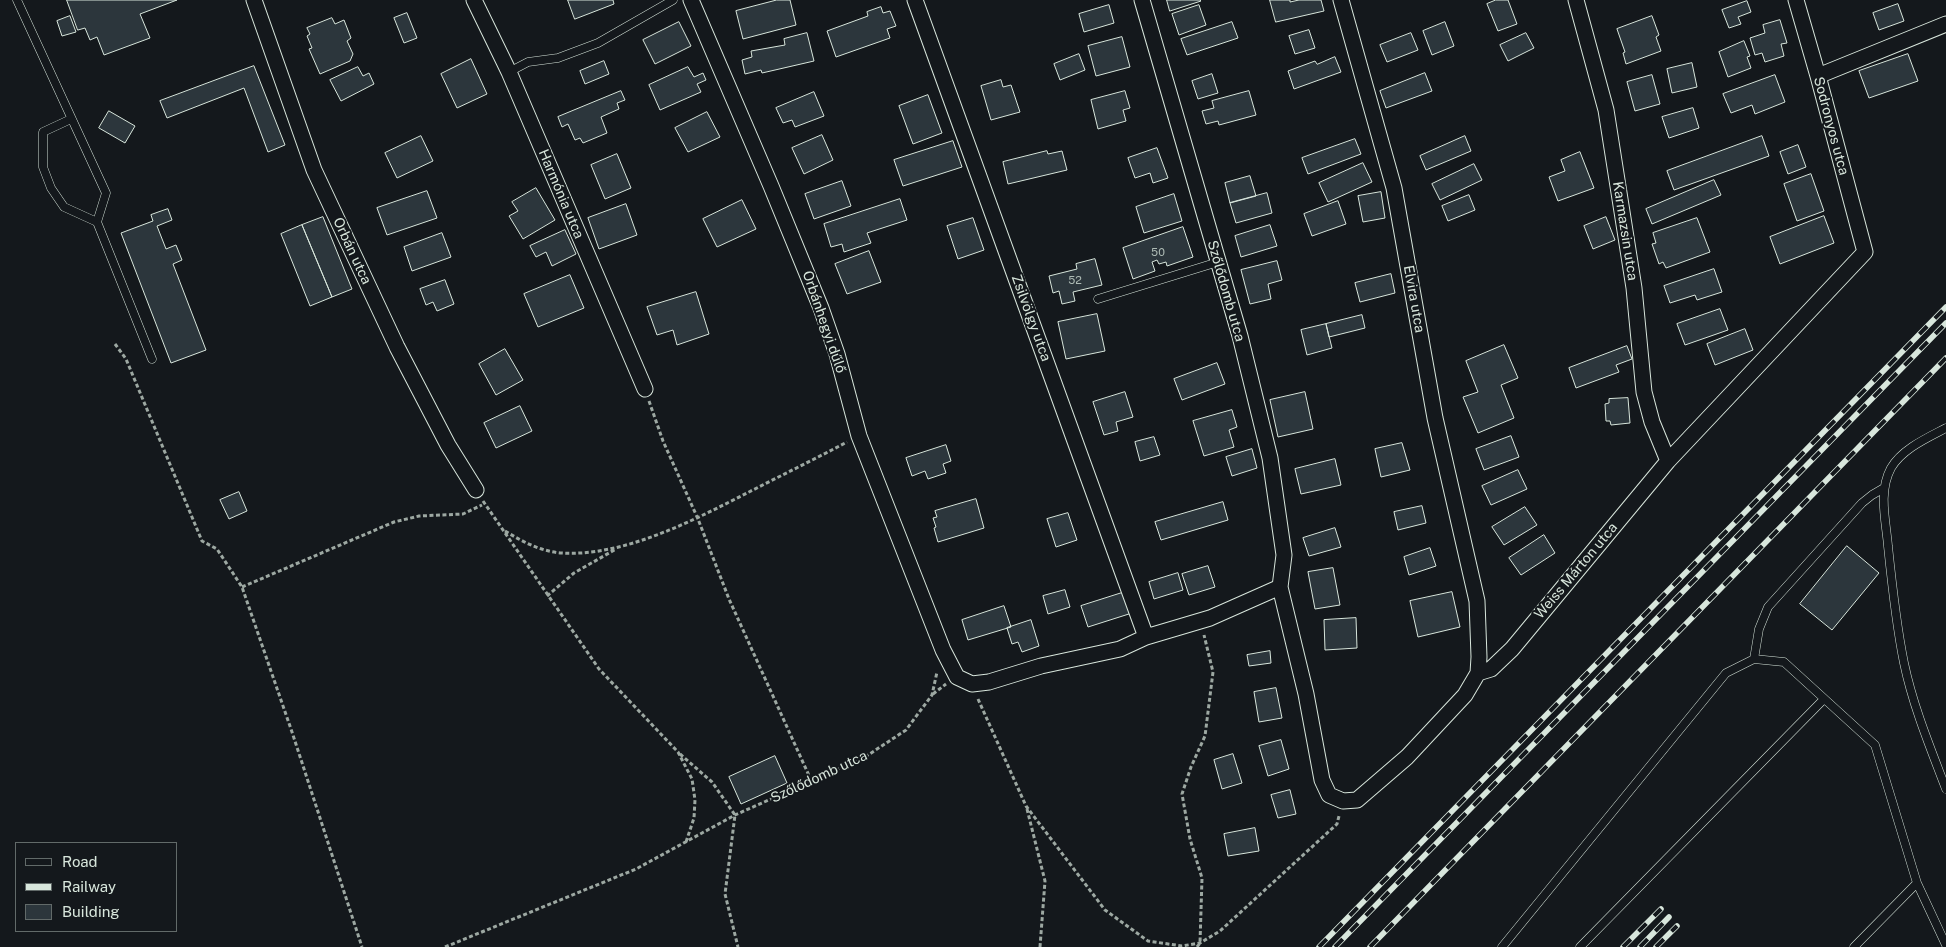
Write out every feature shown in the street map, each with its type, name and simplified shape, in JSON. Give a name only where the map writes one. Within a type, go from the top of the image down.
[{"type":"street","name":"Orbán utca","points":[[254,0],[314,170],[397,347],[448,445],[476,490]]},
{"type":"street","name":"Harmónia utca","points":[[474,0],[509,72],[645,389]]},
{"type":"street","name":"Orbánhegyi dűlő","points":[[691,0],[821,308],[837,354],[859,436],[943,650]]},
{"type":"street","name":"Zsilvölgy utca","points":[[915,0],[1146,637]]},
{"type":"street","name":"Szőlődomb utca","points":[[1142,0],[1240,336],[1270,458],[1284,555],[1280,587]]},
{"type":"street","name":"Elvira utca","points":[[1341,0],[1394,188],[1435,418],[1476,601],[1478,673]]},
{"type":"street","name":"Karmazsin utca","points":[[1576,0],[1606,110],[1634,288],[1644,392],[1652,422],[1668,461]]},
{"type":"street","name":"Sodronyos utca","points":[[1796,0],[1865,252]]},
{"type":"street","points":[[1818,76],[1946,24]]},
{"type":"street","name":"Weiss Márton utca","points":[[1478,673],[1491,669],[1512,649],[1668,461],[1865,252]]},
{"type":"street","points":[[943,650],[957,677],[972,684],[989,682],[1056,662],[1120,649],[1146,637],[1200,621],[1280,587],[1306,694],[1322,780],[1329,795],[1344,801],[1357,800],[1407,757],[1465,695],[1478,673]]},
{"type":"lane","points":[[17,0],[106,193],[97,222],[152,359]]},
{"type":"lane","points":[[509,72],[528,62],[558,58],[598,43],[673,0]]},
{"type":"lane","points":[[71,119],[42,132],[43,167],[51,188],[64,207],[97,222]]},
{"type":"lane","points":[[1098,299],[1218,262]]},
{"type":"lane","points":[[1946,428],[1911,448],[1899,458],[1892,466],[1884,488],[1883,498],[1894,605],[1904,664],[1919,718],[1946,789]]},
{"type":"lane","points":[[1754,659],[1759,629],[1768,607],[1862,503],[1884,488]]},
{"type":"lane","points":[[1502,947],[1726,674],[1754,659],[1784,662],[1875,745],[1917,882],[1946,945]]},
{"type":"lane","points":[[1580,947],[1824,699]]},
{"type":"lane","points":[[1854,947],[1917,882]]},
{"type":"path","points":[[115,344],[126,359],[202,541],[217,549],[242,587],[292,732],[362,947]]},
{"type":"path","points":[[645,389],[663,441],[698,518],[729,599],[811,780]]},
{"type":"path","points":[[547,596],[574,572],[619,548],[698,518],[859,436]]},
{"type":"path","points":[[476,490],[547,596],[599,669],[678,752],[712,782],[735,815],[725,894],[738,947]]},
{"type":"path","points":[[242,587],[394,522],[419,516],[464,514],[485,504]]},
{"type":"path","points":[[504,531],[531,547],[559,553],[589,553],[619,548]]},
{"type":"path","points":[[1200,621],[1213,672],[1205,736],[1191,767],[1182,794],[1190,839],[1202,878],[1200,943]]},
{"type":"path","name":"Szőlődomb utca","points":[[446,947],[636,869],[735,815],[865,757],[906,730],[932,695],[943,650]]},
{"type":"path","points":[[972,684],[1026,806],[1045,881],[1040,947]]},
{"type":"path","points":[[678,752],[692,779],[695,800],[694,818],[686,843]]},
{"type":"path","points":[[1196,947],[1220,932],[1337,824],[1344,801]]},
{"type":"path","points":[[1026,806],[1104,910],[1148,941],[1182,946],[1200,943]]},
{"type":"building","points":[[67,0],[177,0],[140,14],[150,38],[104,55],[97,37],[90,40],[85,28],[78,30]]},
{"type":"building","points":[[568,0],[613,0],[614,4],[575,19]]},
{"type":"building","points":[[777,0],[790,0],[796,25],[743,39],[736,11]]},
{"type":"building","points":[[1167,0],[1200,0],[1201,1],[1170,11]]},
{"type":"building","points":[[1270,0],[1290,0],[1290,2],[1321,0],[1324,11],[1276,22]]},
{"type":"building","points":[[1496,0],[1508,0],[1517,24],[1498,31],[1487,4]]},
{"type":"building","points":[[1747,1],[1751,12],[1738,17],[1741,24],[1729,28],[1722,10]]},
{"type":"building","points":[[1898,4],[1904,21],[1879,30],[1873,13]]},
{"type":"building","points":[[1109,5],[1114,23],[1084,32],[1079,14]]},
{"type":"building","points":[[1199,5],[1206,25],[1179,35],[1172,14]]},
{"type":"building","points":[[881,7],[883,13],[890,11],[896,26],[887,29],[890,38],[836,57],[827,31],[868,16],[867,12]]},
{"type":"building","points":[[407,13],[417,38],[404,43],[394,18]]},
{"type":"building","points":[[70,16],[76,32],[62,36],[57,21]]},
{"type":"building","points":[[1652,16],[1659,35],[1656,37],[1661,51],[1626,64],[1623,53],[1625,52],[1617,29]]},
{"type":"building","points":[[332,18],[335,24],[344,20],[351,38],[347,41],[353,54],[350,61],[320,74],[309,49],[312,48],[307,36],[310,34],[307,28]]},
{"type":"building","points":[[1780,20],[1787,43],[1781,44],[1784,56],[1765,62],[1762,53],[1755,55],[1750,38],[1765,33],[1763,25]]},
{"type":"building","points":[[679,22],[691,46],[655,64],[643,40]]},
{"type":"building","points":[[1232,22],[1238,38],[1187,55],[1181,39]]},
{"type":"building","points":[[1445,22],[1454,46],[1432,55],[1423,31]]},
{"type":"building","points":[[1309,30],[1315,48],[1295,54],[1289,36]]},
{"type":"building","points":[[807,33],[814,61],[762,73],[761,70],[745,74],[742,60],[752,57],[751,51],[785,45],[784,39]]},
{"type":"building","points":[[1411,33],[1418,50],[1387,62],[1380,45]]},
{"type":"building","points":[[1526,33],[1534,48],[1508,61],[1500,45]]},
{"type":"building","points":[[1122,37],[1130,67],[1096,76],[1088,46]]},
{"type":"building","points":[[1744,41],[1750,56],[1747,57],[1751,68],[1728,77],[1719,52]]},
{"type":"building","points":[[1079,54],[1085,70],[1060,80],[1054,64]]},
{"type":"building","points":[[1908,54],[1918,81],[1869,98],[1859,71]]},
{"type":"building","points":[[1335,57],[1341,72],[1294,89],[1288,71],[1315,61],[1317,64]]},
{"type":"building","points":[[471,59],[487,94],[457,108],[441,74]]},
{"type":"building","points":[[604,61],[609,74],[585,84],[580,71]]},
{"type":"building","points":[[1692,63],[1697,87],[1672,93],[1667,69]]},
{"type":"building","points":[[254,66],[285,145],[268,152],[244,88],[167,118],[160,101]]},
{"type":"building","points":[[358,67],[363,76],[369,73],[374,84],[341,101],[330,80]]},
{"type":"building","points":[[688,67],[694,77],[703,73],[706,80],[697,84],[701,92],[660,110],[649,85]]},
{"type":"building","points":[[1425,73],[1432,91],[1386,108],[1380,91]]},
{"type":"building","points":[[1212,74],[1218,93],[1198,99],[1192,81]]},
{"type":"building","points":[[1652,75],[1660,104],[1635,111],[1627,82]]},
{"type":"building","points":[[1775,75],[1785,102],[1755,114],[1752,105],[1731,113],[1723,94]]},
{"type":"building","points":[[1001,80],[1003,87],[1011,85],[1020,112],[991,120],[981,86]]},
{"type":"building","points":[[621,91],[625,100],[617,103],[619,109],[601,117],[607,133],[583,143],[580,138],[575,140],[568,124],[562,127],[558,117]]},
{"type":"building","points":[[1125,91],[1130,108],[1123,110],[1126,121],[1098,129],[1091,100]]},
{"type":"building","points":[[1249,91],[1256,115],[1219,125],[1218,121],[1206,124],[1202,111],[1214,108],[1212,101]]},
{"type":"building","points":[[814,92],[824,116],[795,127],[792,120],[783,123],[776,108]]},
{"type":"building","points":[[928,95],[942,133],[913,144],[899,106]]},
{"type":"building","points":[[1693,108],[1699,128],[1669,138],[1662,117]]},
{"type":"building","points":[[109,111],[135,126],[125,143],[99,128]]},
{"type":"building","points":[[707,112],[720,137],[688,152],[675,128]]},
{"type":"building","points":[[822,135],[833,160],[804,174],[792,148]]},
{"type":"building","points":[[421,136],[433,161],[397,178],[385,153]]},
{"type":"building","points":[[1465,136],[1471,151],[1426,170],[1420,156]]},
{"type":"building","points":[[1762,136],[1769,156],[1674,190],[1667,171]]},
{"type":"building","points":[[1355,139],[1361,154],[1308,174],[1302,158]]},
{"type":"building","points":[[953,141],[962,167],[903,186],[894,160]]},
{"type":"building","points":[[1798,145],[1806,167],[1788,174],[1780,152]]},
{"type":"building","points":[[1157,148],[1168,178],[1153,183],[1150,173],[1135,178],[1128,158]]},
{"type":"building","points":[[1047,151],[1048,154],[1062,151],[1067,170],[1008,184],[1003,162]]},
{"type":"building","points":[[1580,152],[1594,188],[1558,201],[1549,177],[1565,171],[1561,160]]},
{"type":"building","points":[[617,154],[631,188],[605,199],[591,165]]},
{"type":"building","points":[[1363,163],[1372,182],[1328,202],[1319,183]]},
{"type":"building","points":[[1474,164],[1482,180],[1440,200],[1432,184]]},
{"type":"building","points":[[1811,174],[1824,211],[1797,221],[1784,184]]},
{"type":"building","points":[[1250,176],[1256,196],[1230,203],[1225,183]]},
{"type":"building","points":[[1714,180],[1721,195],[1652,224],[1646,209]]},
{"type":"building","points":[[842,181],[851,206],[814,219],[805,194]]},
{"type":"building","points":[[536,188],[555,220],[523,239],[509,216],[518,211],[512,202]]},
{"type":"building","points":[[427,191],[437,218],[387,235],[377,208]]},
{"type":"building","points":[[1381,192],[1385,218],[1363,222],[1358,196]]},
{"type":"building","points":[[1267,193],[1272,213],[1236,223],[1230,203]]},
{"type":"building","points":[[1174,194],[1182,221],[1144,233],[1136,207]]},
{"type":"building","points":[[1469,195],[1475,210],[1448,221],[1442,206]]},
{"type":"building","points":[[900,199],[907,220],[867,233],[871,243],[844,252],[842,244],[831,247],[824,224]]},
{"type":"building","points":[[742,200],[756,229],[717,247],[703,219]]},
{"type":"building","points":[[1338,201],[1346,224],[1312,236],[1304,214]]},
{"type":"building","points":[[626,204],[637,235],[599,249],[588,218]]},
{"type":"building","points":[[168,209],[172,220],[157,226],[166,249],[176,245],[182,260],[173,264],[206,350],[171,363],[121,233],[153,221],[151,215]]},
{"type":"building","points":[[1824,216],[1834,243],[1780,264],[1770,237]]},
{"type":"building","points":[[323,217],[352,289],[332,297],[302,225]]},
{"type":"building","points":[[1606,217],[1615,240],[1593,249],[1584,226]]},
{"type":"building","points":[[973,218],[984,250],[958,259],[947,226]]},
{"type":"building","points":[[1697,218],[1710,252],[1666,268],[1663,262],[1659,264],[1652,244],[1656,243],[1653,233]]},
{"type":"building","points":[[302,225],[332,297],[310,306],[281,234]]},
{"type":"building","points":[[1270,225],[1277,246],[1241,257],[1235,236]]},
{"type":"building","points":[[1183,227],[1193,257],[1167,266],[1166,262],[1159,264],[1157,260],[1152,262],[1155,271],[1133,279],[1123,248]]},
{"type":"building","points":[[565,230],[576,254],[552,266],[546,252],[536,257],[530,246]]},
{"type":"building","points":[[442,233],[451,257],[412,271],[404,247]]},
{"type":"building","points":[[869,251],[881,282],[847,294],[835,264]]},
{"type":"building","points":[[1095,259],[1102,285],[1073,292],[1075,301],[1062,304],[1059,291],[1053,293],[1049,276],[1077,269],[1076,264]]},
{"type":"building","points":[[1277,261],[1282,280],[1268,284],[1271,299],[1250,304],[1241,270]]},
{"type":"building","points":[[1714,269],[1722,292],[1697,300],[1695,295],[1670,303],[1664,286]]},
{"type":"building","points":[[1391,274],[1395,293],[1360,302],[1355,283]]},
{"type":"building","points":[[570,275],[584,308],[538,327],[524,294]]},
{"type":"building","points":[[445,280],[454,304],[437,311],[433,302],[426,305],[420,289]]},
{"type":"building","points":[[696,292],[709,334],[677,345],[673,330],[657,335],[647,307]]},
{"type":"building","points":[[1720,309],[1728,330],[1685,345],[1677,324]]},
{"type":"building","points":[[1097,314],[1105,351],[1066,359],[1058,322]]},
{"type":"building","points":[[1362,315],[1365,328],[1329,337],[1326,324]]},
{"type":"building","points":[[1326,324],[1332,348],[1307,355],[1301,330]]},
{"type":"building","points":[[1745,329],[1753,350],[1715,365],[1707,344]]},
{"type":"building","points":[[1504,345],[1518,378],[1501,385],[1514,418],[1478,433],[1463,397],[1478,392],[1466,361]]},
{"type":"building","points":[[1627,346],[1632,359],[1616,365],[1619,372],[1576,388],[1569,368]]},
{"type":"building","points":[[505,349],[523,380],[496,395],[479,364]]},
{"type":"building","points":[[1217,363],[1225,384],[1182,400],[1174,379]]},
{"type":"building","points":[[1125,392],[1133,417],[1116,422],[1118,431],[1104,435],[1093,402]]},
{"type":"building","points":[[1305,392],[1313,429],[1278,437],[1270,400]]},
{"type":"building","points":[[1628,398],[1630,423],[1611,425],[1610,421],[1606,421],[1605,404],[1609,403],[1609,399]]},
{"type":"building","points":[[520,406],[532,431],[496,448],[484,423]]},
{"type":"building","points":[[1232,410],[1237,427],[1229,430],[1234,447],[1204,456],[1193,421]]},
{"type":"building","points":[[1511,436],[1519,457],[1484,470],[1476,449]]},
{"type":"building","points":[[1154,437],[1160,455],[1140,461],[1135,442]]},
{"type":"building","points":[[1402,443],[1410,470],[1381,477],[1375,449]]},
{"type":"building","points":[[946,445],[951,461],[943,464],[946,473],[928,479],[925,471],[912,476],[906,458]]},
{"type":"building","points":[[1252,449],[1257,468],[1232,476],[1226,457]]},
{"type":"building","points":[[1335,459],[1341,485],[1301,494],[1295,469]]},
{"type":"building","points":[[1518,470],[1527,489],[1491,505],[1482,486]]},
{"type":"building","points":[[239,492],[247,511],[229,519],[220,500]]},
{"type":"building","points":[[976,499],[984,528],[938,542],[933,518],[937,517],[935,511]]},
{"type":"building","points":[[1223,502],[1228,520],[1161,540],[1155,522]]},
{"type":"building","points":[[1422,506],[1426,523],[1398,530],[1394,512]]},
{"type":"building","points":[[1525,507],[1537,525],[1504,545],[1492,527]]},
{"type":"building","points":[[1068,513],[1077,540],[1056,547],[1047,519]]},
{"type":"building","points":[[1335,528],[1341,547],[1309,556],[1303,538]]},
{"type":"building","points":[[1544,535],[1555,553],[1521,575],[1509,558]]},
{"type":"building","points":[[1847,546],[1879,573],[1832,630],[1800,604]]},
{"type":"building","points":[[1430,548],[1436,566],[1409,575],[1404,557]]},
{"type":"building","points":[[1208,566],[1215,587],[1189,595],[1182,574]]},
{"type":"building","points":[[1333,568],[1340,605],[1315,609],[1308,572]]},
{"type":"building","points":[[1178,573],[1183,590],[1154,599],[1149,582]]},
{"type":"building","points":[[1065,590],[1070,607],[1048,614],[1043,596]]},
{"type":"building","points":[[1125,592],[1132,613],[1088,627],[1081,606]]},
{"type":"building","points":[[1452,592],[1460,627],[1418,637],[1410,601]]},
{"type":"building","points":[[1004,606],[1011,627],[968,640],[962,620]]},
{"type":"building","points":[[1356,618],[1357,648],[1325,650],[1324,620]]},
{"type":"building","points":[[1031,620],[1039,646],[1022,652],[1018,642],[1012,644],[1007,628]]},
{"type":"building","points":[[1270,651],[1271,663],[1249,666],[1247,655]]},
{"type":"building","points":[[1276,688],[1282,718],[1259,722],[1254,692]]},
{"type":"building","points":[[1281,740],[1289,769],[1268,776],[1259,746]]},
{"type":"building","points":[[1233,754],[1242,783],[1222,789],[1214,760]]},
{"type":"building","points":[[775,756],[787,783],[741,804],[729,777]]},
{"type":"building","points":[[1290,790],[1296,814],[1278,818],[1271,795]]},
{"type":"building","points":[[1255,828],[1259,851],[1228,856],[1224,834]]},
{"type":"railway","points":[[1319,947],[1946,307]]},
{"type":"railway","points":[[1335,947],[1946,323]]},
{"type":"railway","points":[[1370,947],[1946,358]]},
{"type":"railway","points":[[1623,947],[1661,909]]},
{"type":"railway","points":[[1640,947],[1669,917]]},
{"type":"railway","points":[[1656,947],[1677,926]]}]
